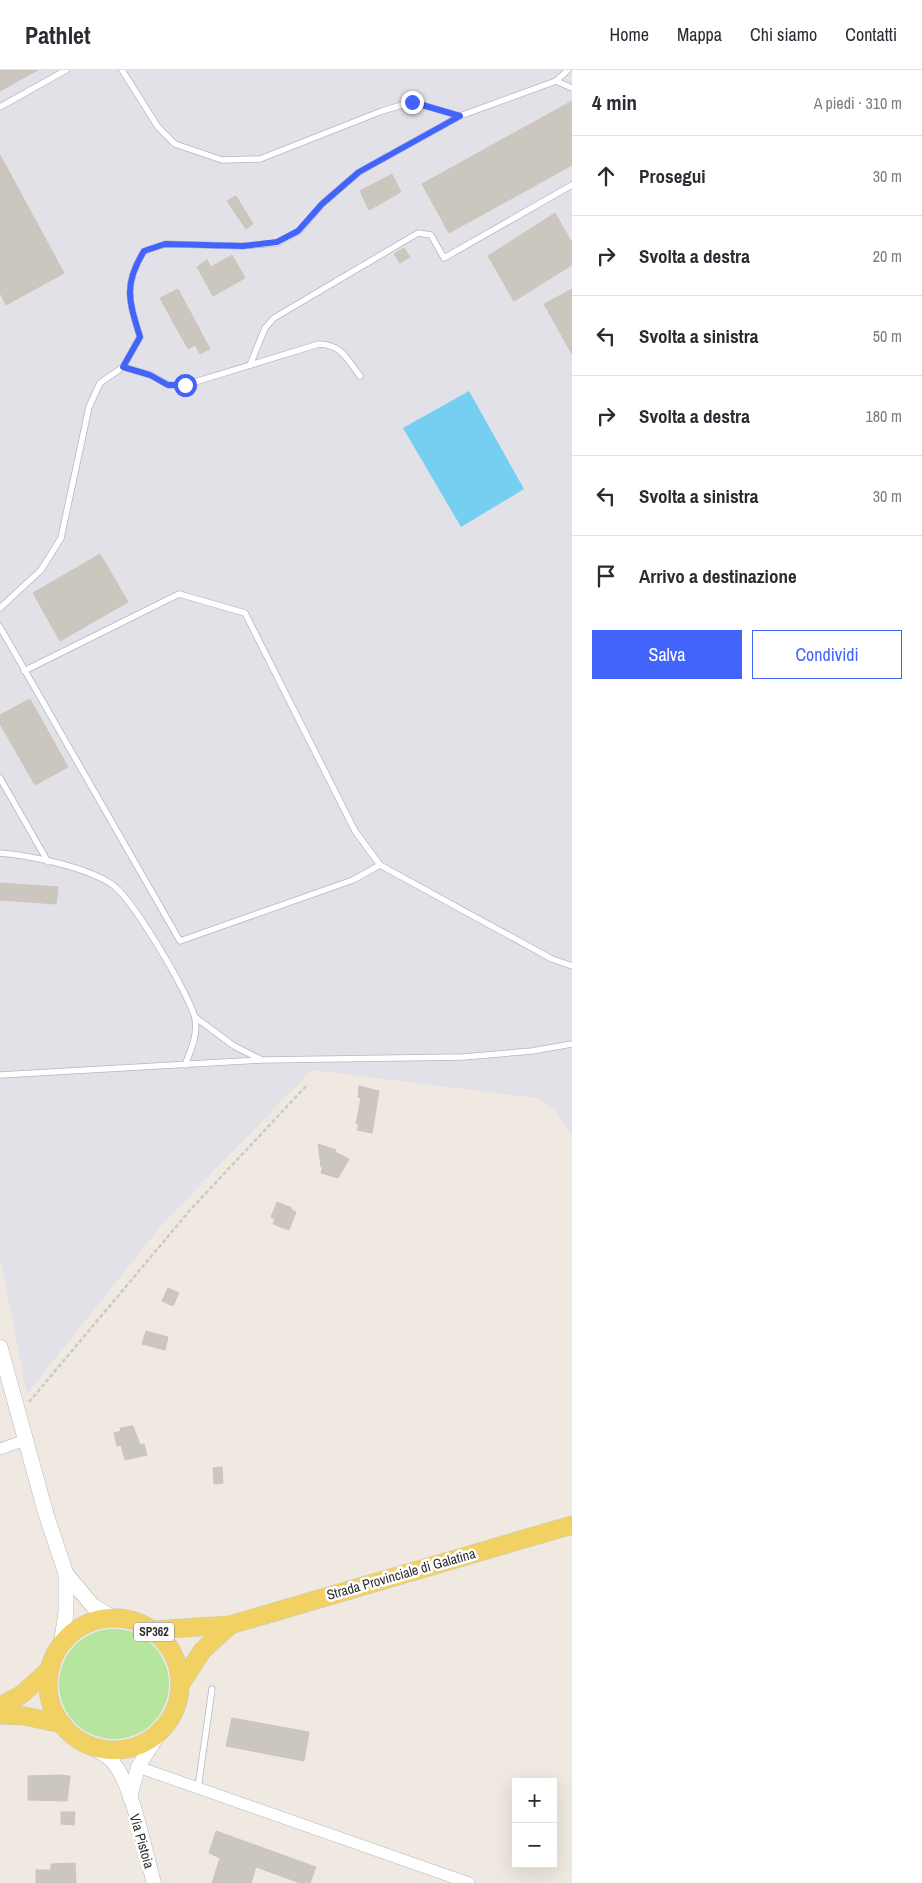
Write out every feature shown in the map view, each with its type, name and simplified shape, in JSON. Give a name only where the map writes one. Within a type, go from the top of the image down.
[{"type":"main road","points":[[0,1348],[25,1440],[66,1574],[66,1612],[61,1646]]},
{"type":"main road","name":"Strada Provinciale di Galatina","points":[[152,1630],[230,1626],[572,1525]]},
{"type":"main road","points":[[66,1574],[93,1606],[113,1618]]},
{"type":"main road","name":"Strada Provinciale di Galatina","points":[[113,1618],[133,1621],[152,1630],[167,1645],[174,1658],[180,1685],[178,1702],[171,1718],[160,1732],[145,1743],[127,1749],[109,1750],[90,1746],[74,1737],[62,1724],[53,1707],[48,1688],[50,1669],[61,1646],[75,1631],[87,1625],[113,1618]]},
{"type":"main road","name":"Strada Provinciale di Galatina","points":[[180,1685],[202,1651],[230,1626]]},
{"type":"main road","name":"Strada Provinciale di Galatina","points":[[0,1706],[21,1695],[50,1669]]},
{"type":"main road","name":"Strada Provinciale di Galatina","points":[[0,1715],[25,1716],[62,1724]]},
{"type":"street","points":[[2,1450],[25,1440]]},
{"type":"street","name":"Via Pistoia","points":[[130,1798],[138,1767],[160,1732]]},
{"type":"street","name":"Via Pistoia","points":[[90,1746],[110,1760],[130,1798],[154,1883]]},
{"type":"street","points":[[138,1767],[469,1883]]},
{"type":"lane","points":[[0,107],[66,70]]},
{"type":"lane","points":[[122,70],[158,127],[174,144],[222,160],[260,159],[382,111],[412,102],[460,116]]},
{"type":"lane","points":[[0,608],[41,570],[62,538],[88,407],[100,383],[123,367],[140,337],[129,299],[133,269],[144,251],[165,244],[243,246],[277,242],[298,231],[322,204],[359,172],[460,116],[556,81],[568,70]]},
{"type":"lane","points":[[556,81],[572,88]]},
{"type":"lane","points":[[250,365],[265,328],[274,318],[418,233],[431,235],[444,258],[572,185]]},
{"type":"lane","points":[[123,367],[150,375],[168,385],[185,385],[319,344],[331,344],[342,351],[360,376]]},
{"type":"lane","points":[[24,671],[179,594],[245,613],[355,831],[380,865],[552,959],[572,966]]},
{"type":"lane","points":[[0,627],[180,941],[353,880],[380,865]]},
{"type":"lane","points":[[0,778],[48,862]]},
{"type":"lane","points":[[0,853],[48,862],[86,872],[112,883],[133,905],[169,965],[194,1017],[196,1037],[185,1066]]},
{"type":"lane","points":[[194,1017],[234,1046],[262,1060]]},
{"type":"lane","points":[[0,1075],[185,1066],[262,1060],[463,1057],[532,1051],[572,1044]]},
{"type":"lane","points":[[198,1788],[212,1689]]},
{"type":"path","points":[[18,1414],[190,1209],[308,1084]]},
{"type":"shaded area","points":[[0,70],[572,70],[572,1137],[558,1114],[548,1104],[537,1098],[312,1070],[165,1221],[27,1394],[0,1258]]},
{"type":"green space","points":[[114,1629],[135,1633],[153,1645],[165,1663],[169,1684],[165,1705],[153,1723],[135,1735],[114,1739],[93,1735],[75,1723],[63,1705],[59,1684],[63,1663],[75,1645],[93,1633]]},
{"type":"water","points":[[469,391],[524,489],[461,527],[403,428]]},
{"type":"building","points":[[0,70],[38,70],[0,91]]},
{"type":"building","points":[[572,101],[572,165],[449,233],[422,184]]},
{"type":"building","points":[[0,155],[64,273],[6,305],[0,293]]},
{"type":"building","points":[[392,174],[401,192],[369,210],[360,191]]},
{"type":"building","points":[[236,196],[253,224],[246,229],[227,201]]},
{"type":"building","points":[[555,213],[572,243],[572,265],[514,301],[488,256]]},
{"type":"building","points":[[404,248],[410,257],[400,263],[394,254]]},
{"type":"building","points":[[232,255],[245,278],[213,296],[197,267],[207,260],[211,267]]},
{"type":"building","points":[[178,289],[210,349],[200,354],[195,345],[188,349],[160,298]]},
{"type":"building","points":[[572,289],[572,354],[544,304]]},
{"type":"building","points":[[100,554],[128,602],[60,641],[33,593]]},
{"type":"building","points":[[30,699],[68,767],[35,785],[0,724],[0,715]]},
{"type":"building","points":[[0,883],[58,887],[56,904],[0,900]]},
{"type":"building","points":[[359,1086],[379,1091],[372,1133],[357,1130],[359,1124],[356,1124],[361,1098],[358,1097]]},
{"type":"building","points":[[318,1144],[336,1150],[335,1152],[349,1159],[338,1178],[321,1173],[323,1167],[321,1167]]},
{"type":"building","points":[[277,1202],[292,1208],[291,1210],[296,1212],[289,1230],[273,1224],[275,1219],[271,1217]]},
{"type":"building","points":[[168,1288],[179,1293],[173,1306],[162,1301]]},
{"type":"building","points":[[146,1331],[168,1337],[165,1350],[142,1344]]},
{"type":"building","points":[[133,1426],[140,1445],[144,1444],[147,1455],[125,1460],[121,1445],[117,1446],[114,1433],[121,1431],[120,1428]]},
{"type":"building","points":[[222,1467],[223,1483],[214,1484],[213,1468]]},
{"type":"building","points":[[232,1718],[309,1732],[304,1761],[226,1746]]},
{"type":"building","points":[[28,1776],[70,1776],[67,1801],[28,1800]]},
{"type":"building","points":[[61,1812],[75,1812],[74,1825],[61,1824]]},
{"type":"building","points":[[216,1831],[316,1867],[310,1883],[300,1883],[256,1867],[251,1883],[212,1883],[220,1858],[209,1853]]},
{"type":"building","points":[[75,1863],[76,1883],[36,1883],[36,1870],[51,1870],[51,1864]]},
{"type":"route","points":[[185,385],[168,385],[150,375],[123,367],[140,337],[129,299],[133,269],[144,251],[165,244],[243,246],[277,242],[298,231],[322,204],[359,172],[460,116],[412,102]]}]
